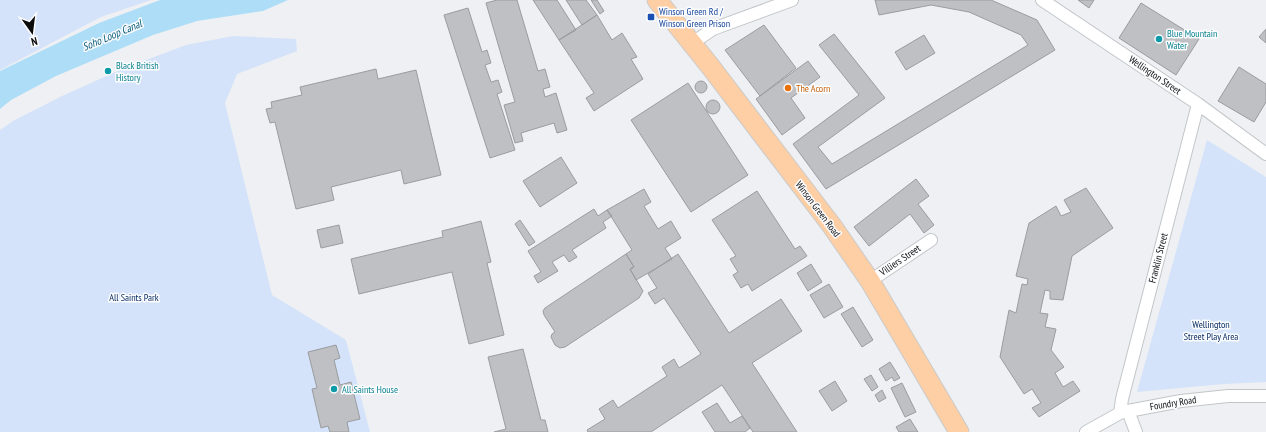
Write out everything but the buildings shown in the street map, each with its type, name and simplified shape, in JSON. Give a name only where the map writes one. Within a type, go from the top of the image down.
[{"type":"main road","name":"Winson Green Road","points":[[657,0],[710,66],[832,226],[870,281],[959,432]]},
{"type":"street","points":[[691,44],[713,29],[792,0]]},
{"type":"street","name":"Wellington Street","points":[[1042,0],[1198,104],[1266,154]]},
{"type":"street","name":"Franklin Street","points":[[1124,412],[1122,399],[1198,104]]},
{"type":"street","name":"Villiers Street","points":[[870,281],[931,240]]},
{"type":"street","name":"Foundry Road","points":[[1086,432],[1124,412],[1181,401],[1228,396],[1266,396]]},
{"type":"street","points":[[1124,412],[1136,432]]},
{"type":"green space","points":[[0,0],[151,0],[101,17],[0,70]]},
{"type":"green space","name":"All Saints Park","points":[[233,36],[296,39],[297,51],[237,74],[225,103],[272,295],[346,340],[370,432],[0,432],[0,130],[13,121],[62,96],[120,70],[186,45]]},
{"type":"green space","name":"Wellington Street Play Area","points":[[1207,140],[1266,177],[1266,382],[1224,384],[1137,392]]},
{"type":"water","name":"Soho Loop Canal","points":[[160,0],[288,0],[263,11],[197,21],[153,35],[56,76],[11,100],[0,109],[0,71],[99,23]]},
{"type":"place","name":"Winson Green Rd / Winson Green Prison","points":[[651,17]]},
{"type":"place","name":"Blue Mountain Water","points":[[1159,39]]},
{"type":"place","name":"Black British History","points":[[108,71]]},
{"type":"place","name":"The Acorn","points":[[788,88]]},
{"type":"place","name":"All Saints House","points":[[334,389]]}]
